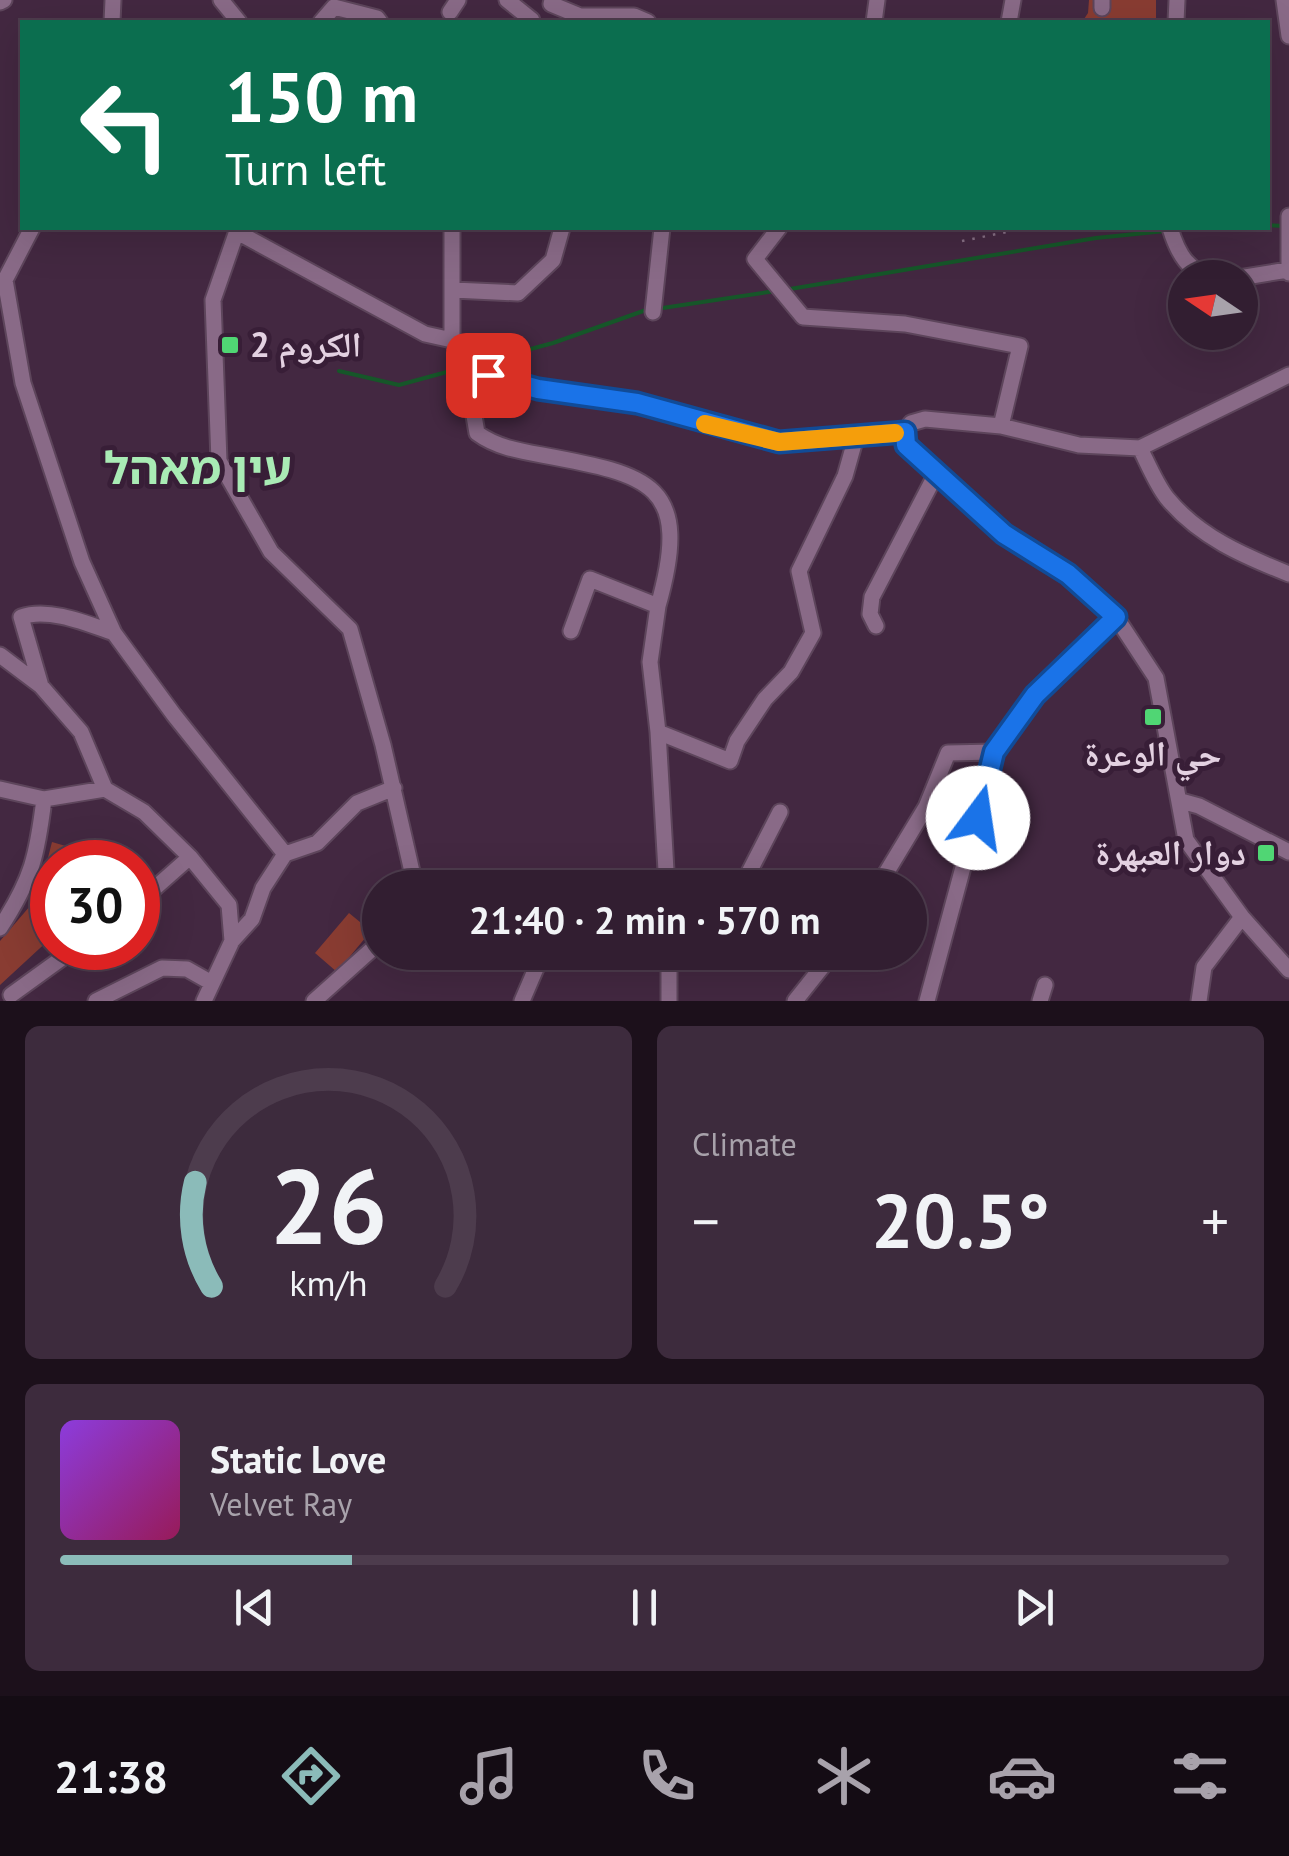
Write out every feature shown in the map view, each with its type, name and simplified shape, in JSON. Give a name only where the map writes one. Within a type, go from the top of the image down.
[{"type":"street","points":[[221,0],[237,20]]},
{"type":"street","points":[[507,0],[530,20]]},
{"type":"street","points":[[1284,0],[1289,36]]},
{"type":"street","points":[[532,20],[552,2],[580,16],[634,16],[643,20]]},
{"type":"street","points":[[332,4],[378,20]]},
{"type":"street","points":[[1258,275],[1288,271],[1289,216]]},
{"type":"street","points":[[31,230],[2,281],[23,383],[82,562],[114,633],[174,715],[286,854]]},
{"type":"street","points":[[410,870],[394,788],[350,629],[271,552],[218,461],[213,300],[237,230],[426,334],[452,340]]},
{"type":"street","points":[[452,230],[452,340],[463,361],[488,375],[538,389],[637,403],[779,442],[905,432]]},
{"type":"street","points":[[453,290],[518,293],[553,260],[561,230]]},
{"type":"street","points":[[653,312],[662,230]]},
{"type":"street","points":[[778,230],[755,260],[803,316],[905,324],[1020,346],[1002,426]]},
{"type":"street","points":[[1171,230],[1176,249],[1185,260]]},
{"type":"street","points":[[488,375],[478,393],[473,422],[477,433],[513,450],[601,466],[639,478],[662,502],[670,525],[667,574],[650,662],[666,870]]},
{"type":"street","points":[[1289,375],[1140,448],[1079,445],[1002,426],[925,419],[910,423],[905,432],[906,445],[1004,534],[1068,574],[1116,617],[1156,678],[1186,840],[1242,917],[1289,970]]},
{"type":"street","points":[[658,732],[730,761],[737,741],[764,700],[792,672],[813,633],[800,571],[846,476],[856,436]]},
{"type":"street","points":[[1140,448],[1166,496],[1196,527],[1237,553],[1289,574]]},
{"type":"street","points":[[876,626],[870,614],[872,597],[936,474]]},
{"type":"street","points":[[571,632],[590,579],[658,606]]},
{"type":"street","points":[[40,686],[21,617],[31,613],[77,620],[114,633]]},
{"type":"street","points":[[928,1001],[994,752],[1035,695],[1116,617]]},
{"type":"street","points":[[0,655],[40,686],[81,732],[105,789],[144,812],[190,858],[228,905],[232,941]]},
{"type":"street","points":[[888,870],[926,807],[948,753],[994,752]]},
{"type":"street","points":[[204,1001],[232,941],[252,918],[263,888],[286,854],[316,843],[356,803],[394,788]]},
{"type":"street","points":[[0,790],[44,799],[105,789]]},
{"type":"street","points":[[0,928],[20,898],[37,857],[44,799]]},
{"type":"street","points":[[1181,801],[1199,806],[1289,852]]},
{"type":"street","points":[[750,870],[780,812]]},
{"type":"street","points":[[160,883],[190,858]]},
{"type":"street","points":[[1198,1001],[1204,967],[1242,917]]},
{"type":"street","points":[[314,1001],[362,958]]},
{"type":"street","points":[[96,1001],[162,968],[187,969],[210,982]]},
{"type":"street","points":[[11,996],[46,970]]},
{"type":"street","points":[[522,1001],[536,970]]},
{"type":"street","points":[[669,970],[669,1001]]},
{"type":"street","points":[[796,1001],[820,970]]},
{"type":"path","points":[[962,241],[1017,230]]},
{"type":"shaded area","points":[[1089,0],[1156,0],[1156,20],[1083,20]]},
{"type":"shaded area","points":[[30,906],[30,957],[0,985],[0,941]]},
{"type":"shaded area","points":[[349,913],[362,924],[362,942],[337,972],[315,953]]},
{"type":"waterway","points":[[1270,225],[1283,226]]},
{"type":"waterway","points":[[784,290],[1096,238],[1165,231]]},
{"type":"waterway","points":[[656,309],[775,291]]},
{"type":"waterway","points":[[479,363],[553,343],[646,310]]},
{"type":"waterway","points":[[339,371],[399,385],[465,367]]},
{"type":"slow traffic","points":[[705,424],[779,442],[895,433]]},
{"type":"place","name":"الكروم 2","points":[[230,345]]},
{"type":"place","name":"حي الوعرة","points":[[1153,717]]},
{"type":"place","name":"دوار العبهرة","points":[[1266,853]]},
{"type":"district","name":"עין מאהל","points":[[198,468]]},
{"type":"route","points":[[488,375],[538,389],[637,403],[779,442],[905,432],[906,445],[1004,534],[1068,574],[1116,617],[1035,695],[994,752],[978,818]]}]
